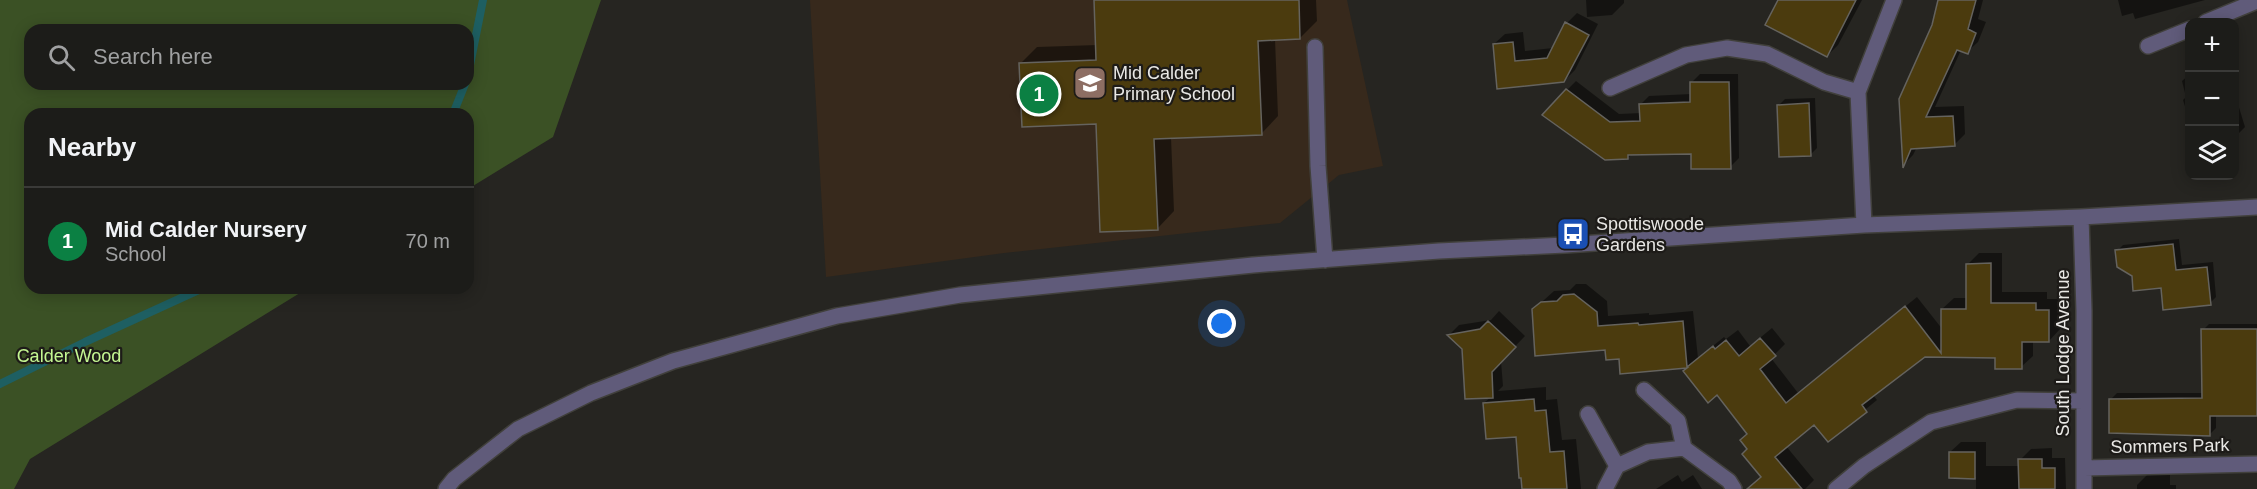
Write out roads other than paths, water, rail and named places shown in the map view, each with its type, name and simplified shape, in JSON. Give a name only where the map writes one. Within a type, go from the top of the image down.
[{"type":"street","points":[[1864,225],[1858,92],[1894,0]]},
{"type":"street","points":[[2216,18],[2257,1]]},
{"type":"street","points":[[2148,46],[2185,31]]},
{"type":"street","points":[[1315,47],[1318,166],[1325,260]]},
{"type":"street","points":[[1610,88],[1686,55],[1727,48],[1767,54],[1824,82],[1858,92]]},
{"type":"street","points":[[446,489],[454,479],[518,429],[591,393],[673,361],[837,316],[960,296],[1253,265],[1439,251],[1864,225],[2081,217],[2257,207]]},
{"type":"street","name":"South Lodge Avenue","points":[[2081,217],[2084,311],[2084,489]]},
{"type":"street","points":[[1644,390],[1678,421],[1684,448],[1729,481],[1734,489]]},
{"type":"street","points":[[1836,489],[1864,465],[1931,422],[2017,400],[2084,401]]},
{"type":"street","points":[[1588,414],[1617,466]]},
{"type":"street","points":[[1605,489],[1617,466],[1648,452],[1684,448]]},
{"type":"street","name":"Sommers Park","points":[[2084,468],[2257,464]]},
{"type":"waterway","points":[[474,45],[483,0]]},
{"type":"waterway","points":[[455,108],[463,90]]},
{"type":"waterway","points":[[0,384],[190,294]]},
{"type":"place","name":"Mid Calder Primary School","points":[[1090,83]]},
{"type":"place","name":"Mid Calder Nursery","points":[[1039,94]]},
{"type":"place","name":"Spottiswoode Gardens","points":[[1573,234]]},
{"type":"park label","name":"Calder Wood","points":[[69,356]]}]
